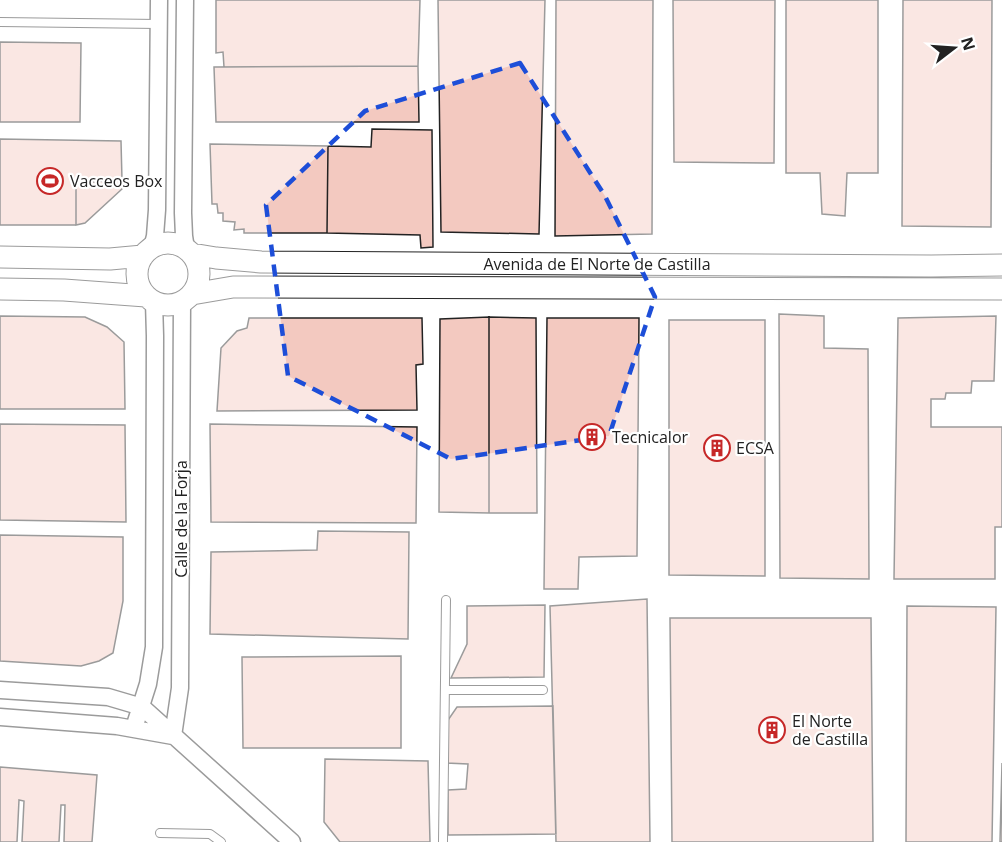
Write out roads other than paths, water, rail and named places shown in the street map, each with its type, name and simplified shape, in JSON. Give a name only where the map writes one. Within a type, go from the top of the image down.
[{"type":"street","points":[[150,299],[140,288],[137,278],[138,268],[155,236],[159,0]]},
{"type":"street","points":[[185,0],[184,236],[189,251],[198,266],[199,277],[196,287],[187,298]]},
{"type":"street","name":"Avenida de El Norte de Castilla","points":[[0,257],[110,259],[148,252],[166,243],[177,244],[189,251],[216,258],[261,262],[1002,265]]},
{"type":"street","name":"Avenida de El Norte de Castilla","points":[[0,289],[64,290],[150,299],[164,305],[173,305],[187,298],[233,287],[1002,289]]},
{"type":"street","name":"Calle de la Forja","points":[[173,736],[180,688],[187,298]]},
{"type":"street","name":"Calle de la Forja","points":[[134,728],[148,684],[154,647],[155,336],[150,299]]},
{"type":"street","points":[[0,690],[108,697],[142,707],[290,841]]},
{"type":"street","points":[[0,717],[117,726],[173,736]]},
{"type":"lane","points":[[0,22],[159,24]]},
{"type":"lane","points":[[443,842],[446,600]]},
{"type":"lane","points":[[445,690],[543,690]]},
{"type":"lane","points":[[160,833],[210,834],[221,842]]},
{"type":"place","name":"Vacceos Box","points":[[50,181]]},
{"type":"place","name":"Tecnicalor","points":[[592,437]]},
{"type":"place","name":"ECSA","points":[[717,448]]},
{"type":"place","name":"El Norte de Castilla","points":[[772,730]]}]
